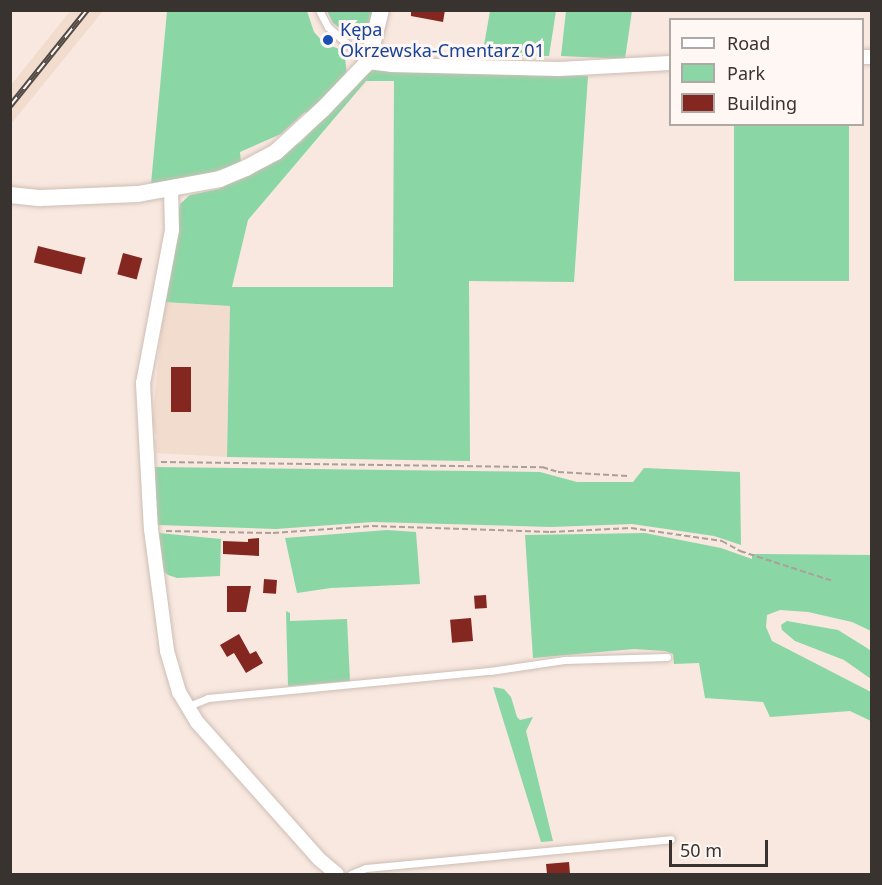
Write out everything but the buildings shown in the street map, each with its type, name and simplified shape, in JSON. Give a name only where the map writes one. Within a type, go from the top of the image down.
[{"type":"street","points":[[10,195],[41,198],[171,189],[220,179],[276,152],[368,62],[381,10]]},
{"type":"street","points":[[368,62],[391,65],[554,69],[669,63]]},
{"type":"street","points":[[171,189],[172,230],[143,384],[151,529],[167,651],[174,679],[186,707],[197,722],[319,859],[337,874]]},
{"type":"lane","points":[[319,10],[328,27],[368,62]]},
{"type":"lane","points":[[186,707],[208,698],[490,671],[564,660],[667,657]]},
{"type":"lane","points":[[351,874],[366,868],[671,839]]},
{"type":"path","points":[[147,462],[542,467],[558,472],[628,476]]},
{"type":"path","points":[[151,529],[180,533],[235,531],[273,533],[372,526],[550,532],[631,528],[722,542],[740,551],[832,581]]},
{"type":"shaded area","points":[[71,10],[103,11],[11,124],[11,85]]},
{"type":"shaded area","points":[[164,302],[230,306],[227,457],[156,453],[154,442],[157,438],[152,423]]},
{"type":"green space","points":[[167,11],[307,11],[314,32],[324,43],[344,51],[347,74],[307,114],[305,112],[281,134],[240,152],[241,163],[191,179],[151,184]]},
{"type":"green space","points":[[327,11],[374,11],[371,26],[357,33],[342,30],[333,23]]},
{"type":"green space","points":[[490,11],[556,11],[549,56],[520,56],[518,49],[503,48],[501,53],[483,51]]},
{"type":"green space","points":[[566,11],[632,11],[625,59],[561,56]]},
{"type":"green space","points":[[376,69],[588,76],[574,282],[469,281],[470,461],[227,457],[230,306],[164,302],[180,204],[190,195],[219,189],[301,142],[363,76]],"holes":[[[366,81],[394,81],[393,287],[232,287],[248,220]]]},
{"type":"green space","points":[[734,126],[849,126],[849,281],[734,281]]},
{"type":"green space","points":[[152,467],[540,472],[577,482],[633,482],[644,468],[740,472],[741,545],[714,536],[632,524],[551,527],[373,522],[276,529],[158,525]]},
{"type":"green space","points":[[387,530],[416,532],[420,584],[331,588],[297,593],[285,538]]},
{"type":"green space","points":[[159,533],[221,539],[220,576],[177,578],[168,575],[164,572]]},
{"type":"green space","points":[[645,533],[721,548],[752,559],[752,554],[871,555],[871,631],[852,622],[808,612],[780,610],[767,615],[766,627],[772,641],[871,692],[871,721],[850,711],[770,717],[763,702],[705,698],[699,663],[674,664],[673,654],[665,651],[634,649],[533,658],[525,535]]},
{"type":"green space","points":[[286,611],[290,613],[290,621],[347,619],[350,681],[288,686]]},
{"type":"green space","points":[[787,621],[838,630],[867,648],[871,651],[871,679],[844,660],[795,641],[782,630],[781,625]]},
{"type":"green space","points":[[493,687],[504,689],[511,697],[520,720],[533,717],[526,731],[553,841],[541,842]]},
{"type":"railway","points":[[10,106],[87,10]]},
{"type":"place","name":"Kępa Okrzewska-Cmentarz 01","points":[[328,40]]}]
